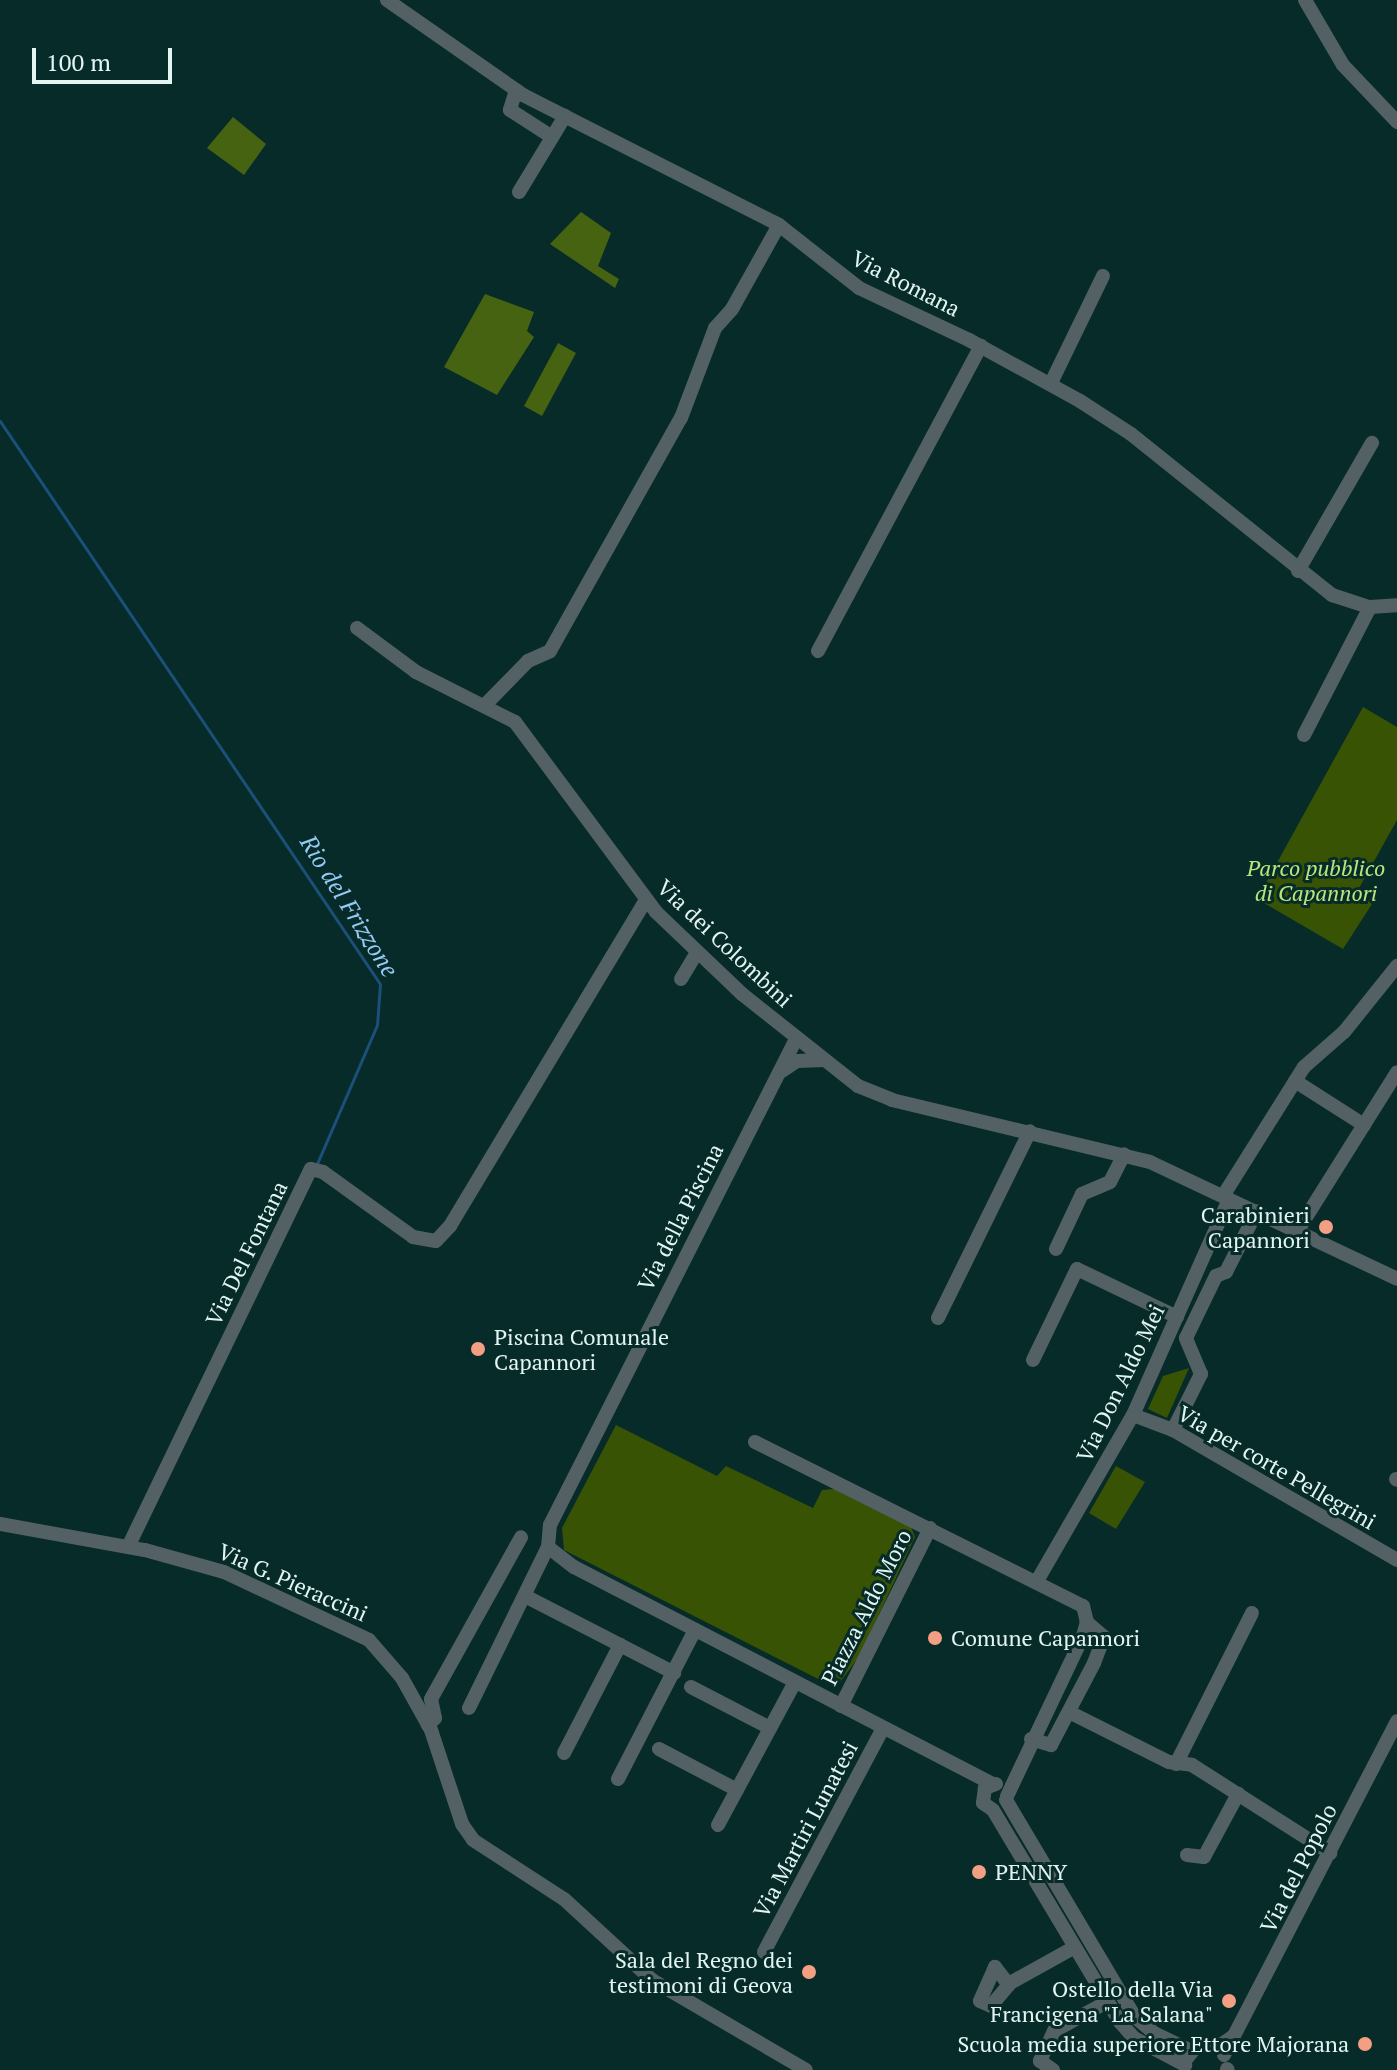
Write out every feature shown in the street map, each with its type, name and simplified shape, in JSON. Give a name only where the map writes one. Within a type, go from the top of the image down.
[{"type":"street","name":"Via Romana","points":[[387,0],[516,90],[779,225],[841,278],[1051,383],[1131,434],[1298,571],[1341,600],[1370,607],[1397,605]]},
{"type":"street","points":[[1305,0],[1343,65],[1397,122]]},
{"type":"street","points":[[516,90],[510,110],[552,137]]},
{"type":"street","points":[[519,192],[565,116]]},
{"type":"street","points":[[486,704],[517,670],[550,651],[557,640],[681,418],[715,328],[732,309],[779,225]]},
{"type":"street","points":[[1051,383],[1103,276]]},
{"type":"street","points":[[818,651],[981,346]]},
{"type":"street","points":[[1298,571],[1372,443]]},
{"type":"street","points":[[1304,735],[1370,607]]},
{"type":"street","name":"Via dei Colombini","points":[[357,628],[416,672],[486,704],[526,732],[645,901],[697,952],[796,1039],[876,1094],[1124,1154],[1257,1211],[1397,1279]]},
{"type":"street","name":"Via Del Fontana","points":[[128,1547],[316,1170],[413,1237],[436,1241],[450,1226],[645,901]]},
{"type":"street","points":[[681,979],[697,952]]},
{"type":"street","name":"Via Don Aldo Mei","points":[[1037,1581],[1133,1415],[1226,1198],[1295,1081],[1360,1014],[1397,966]]},
{"type":"street","name":"Via della Piscina","points":[[548,1547],[550,1525],[796,1039]]},
{"type":"street","points":[[774,1080],[797,1061],[824,1060]]},
{"type":"street","points":[[1298,1230],[1397,1072]]},
{"type":"street","points":[[1295,1081],[1364,1125]]},
{"type":"street","points":[[938,1318],[1030,1131]]},
{"type":"street","points":[[1056,1249],[1082,1194],[1110,1182],[1124,1154]]},
{"type":"street","points":[[1173,1430],[1201,1374],[1186,1338],[1216,1276],[1226,1272],[1257,1211]]},
{"type":"street","points":[[1033,1360],[1077,1269],[1177,1317]]},
{"type":"street","name":"Via per corte Pellegrini","points":[[1133,1415],[1173,1430],[1397,1560]]},
{"type":"street","name":"Piazza Aldo Moro","points":[[755,1442],[1083,1606],[1087,1622],[1104,1637],[1103,1642],[1051,1745],[1031,1739]]},
{"type":"street","name":"Via G. Pieraccini","points":[[0,1524],[128,1547],[224,1572],[369,1640],[402,1678],[428,1725],[462,1824],[473,1840],[564,1899],[652,1980],[806,2070]]},
{"type":"street","name":"Piazza Aldo Moro","points":[[841,1706],[930,1528]]},
{"type":"street","points":[[428,1725],[435,1718],[431,1699],[521,1537]]},
{"type":"street","points":[[469,1708],[548,1547]]},
{"type":"street","name":"Via Martiri Lunatesi","points":[[548,1547],[557,1558],[883,1728],[1006,1798],[1143,2044],[1187,2062]]},
{"type":"street","points":[[525,1596],[674,1673]]},
{"type":"street","points":[[1176,1764],[1252,1613]]},
{"type":"street","points":[[993,1810],[1006,1798],[1015,1771],[1087,1622]]},
{"type":"street","points":[[618,1779],[695,1630]]},
{"type":"street","points":[[564,1753],[620,1645]]},
{"type":"street","points":[[718,1825],[795,1682]]},
{"type":"street","points":[[691,1687],[770,1728]]},
{"type":"street","points":[[1069,1712],[1176,1764],[1192,1765],[1330,1853]]},
{"type":"street","name":"Via del Popolo","points":[[1227,2066],[1237,2034],[1397,1721]]},
{"type":"street","name":"Via Martiri Lunatesi","points":[[764,1952],[883,1728]]},
{"type":"street","points":[[659,1749],[737,1790]]},
{"type":"street","points":[[989,1788],[1015,1771]]},
{"type":"street","name":"Via Martiri Lunatesi","points":[[989,1788],[985,1807],[993,1810],[1107,2002],[1128,2021]]},
{"type":"street","points":[[1187,1855],[1204,1857],[1238,1794]]},
{"type":"street","points":[[1009,1985],[1075,1947]]},
{"type":"street","points":[[1053,2070],[1040,2061],[1054,2031],[1107,2002]]},
{"type":"street","points":[[1187,2062],[1237,2034]]},
{"type":"street","points":[[1211,2046],[1227,2066]]},
{"type":"green space","points":[[233,117],[266,144],[244,175],[207,148]]},
{"type":"green space","points":[[581,212],[611,233],[598,266],[619,279],[615,288],[550,244]]},
{"type":"green space","points":[[485,294],[534,312],[527,331],[534,337],[497,395],[444,367]]},
{"type":"green space","points":[[558,343],[576,353],[542,416],[524,406]]},
{"type":"green space","name":"Parco pubblico di Capannori","points":[[1363,707],[1397,727],[1397,820],[1358,890],[1372,904],[1343,949],[1257,899]]},
{"type":"green space","points":[[1189,1368],[1167,1418],[1148,1409],[1163,1376]]},
{"type":"green space","points":[[616,1425],[717,1476],[726,1466],[813,1508],[822,1490],[834,1489],[911,1527],[915,1537],[860,1655],[836,1688],[564,1550],[562,1528]]},
{"type":"green space","points":[[1116,1466],[1145,1482],[1116,1529],[1089,1513]]},
{"type":"waterway","name":"Rio del Frizzone","points":[[0,421],[380,984],[377,1025],[316,1166]]},
{"type":"place","name":"Carabinieri Capannori","points":[[1326,1227]]},
{"type":"place","name":"Piscina Comunale Capannori","points":[[478,1349]]},
{"type":"place","name":"Comune Capannori","points":[[935,1638]]},
{"type":"place","name":"PENNY","points":[[979,1872]]},
{"type":"place","name":"Sala del Regno dei testimoni di Geova","points":[[809,1972]]},
{"type":"place","name":"Ostello della Via Francigena \"La Salana\"","points":[[1229,2001]]},
{"type":"place","name":"Scuola media superiore Ettore Majorana","points":[[1365,2044]]}]
